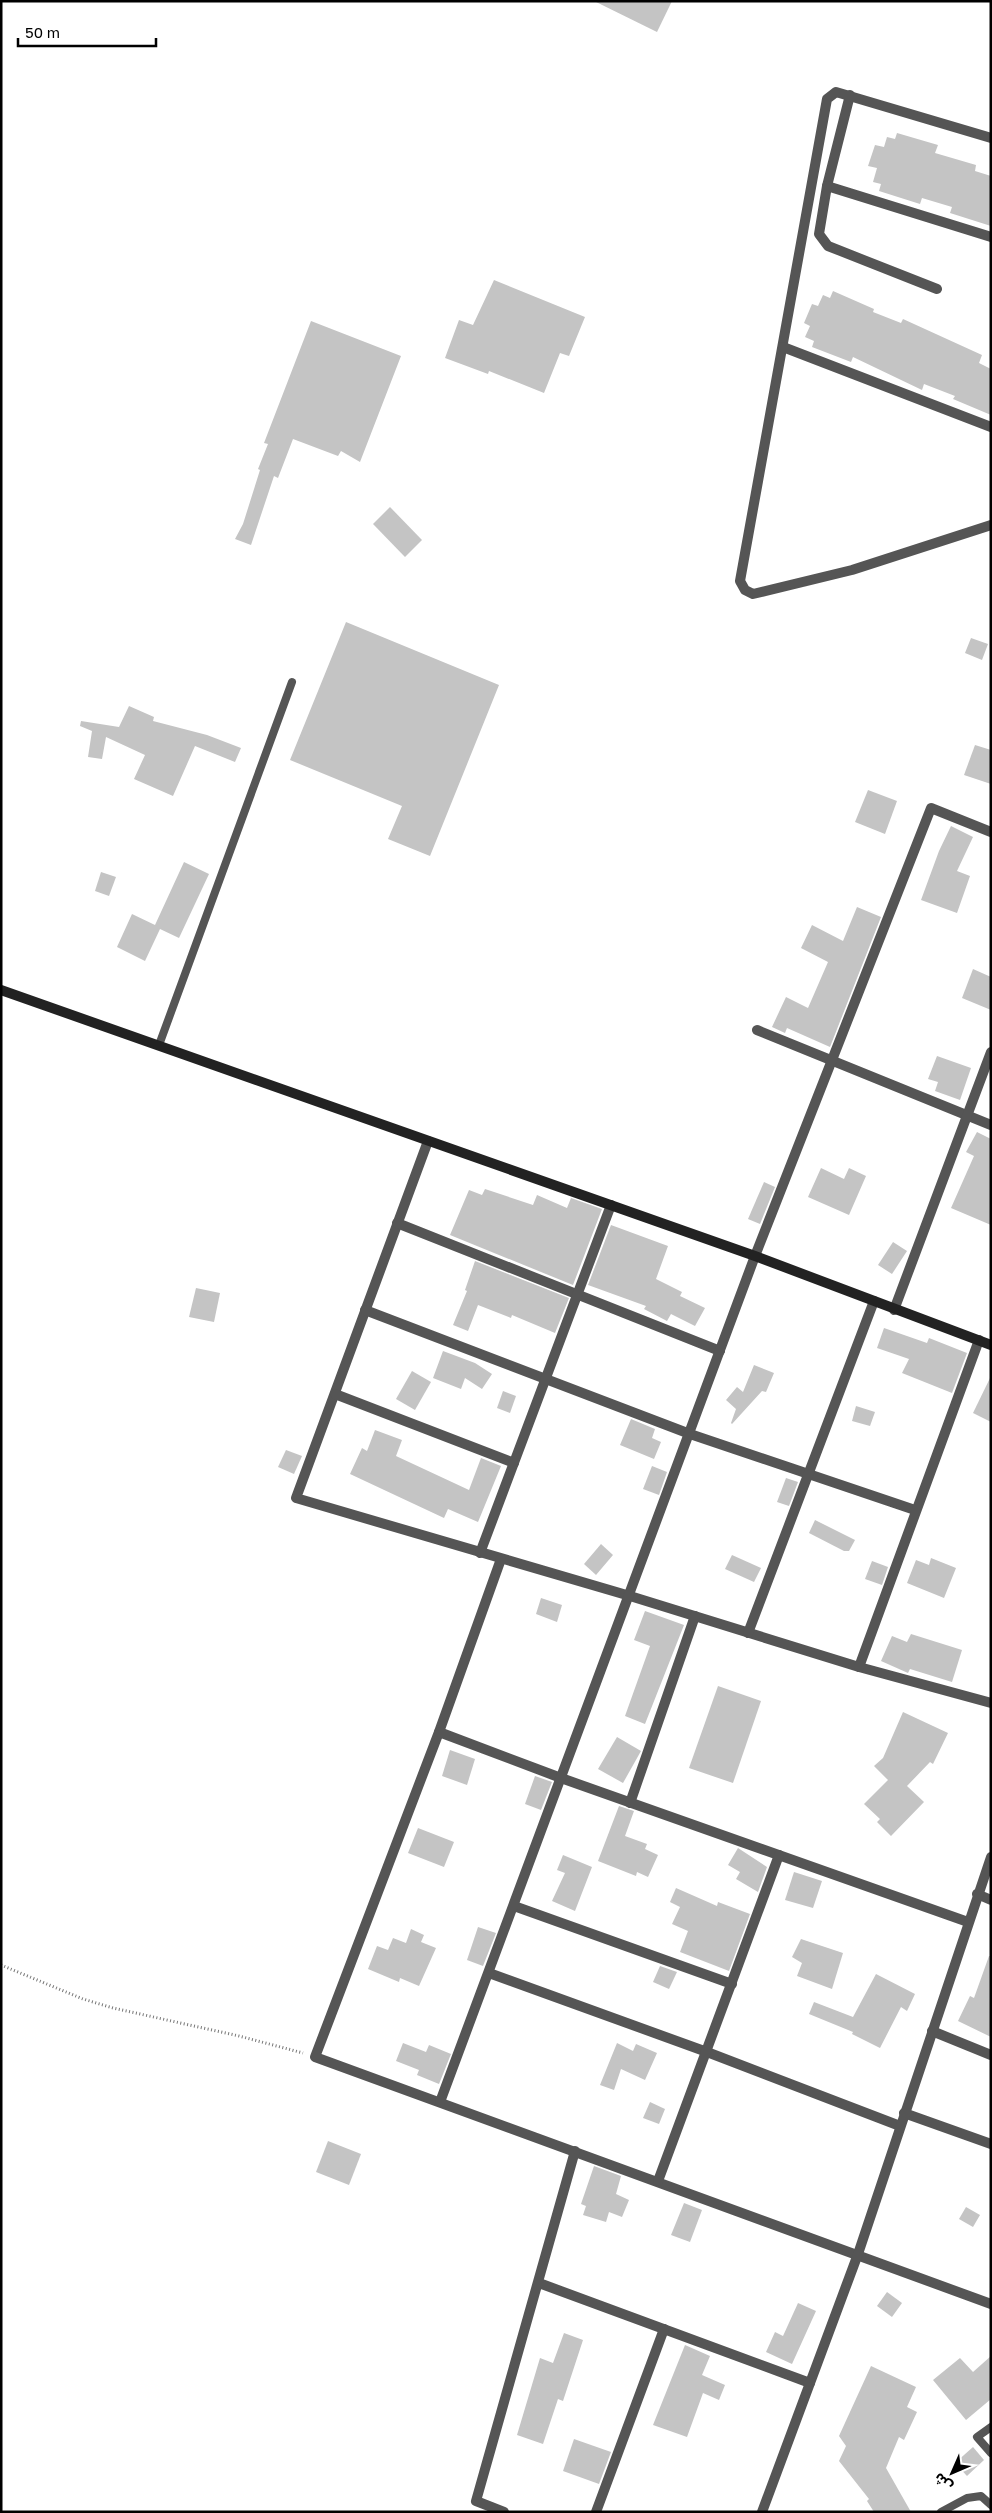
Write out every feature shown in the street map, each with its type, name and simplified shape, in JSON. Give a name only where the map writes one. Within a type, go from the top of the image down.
[{"type":"main road","points":[[1,990],[611,1204],[756,1256],[894,1310],[991,1345]]},
{"type":"street","points":[[991,138],[836,92],[827,99],[740,581],[745,590],[753,594],[852,570],[991,525]]},
{"type":"street","points":[[850,96],[827,186],[819,234],[821,240],[828,246],[937,289]]},
{"type":"street","points":[[827,186],[991,237]]},
{"type":"street","points":[[783,347],[991,427]]},
{"type":"street","points":[[440,2102],[756,1256],[931,808],[991,832]]},
{"type":"street","points":[[757,1030],[991,1125]]},
{"type":"street","points":[[894,1310],[991,1052]]},
{"type":"street","points":[[428,1140],[296,1498],[630,1596],[859,1667],[991,1703]]},
{"type":"street","points":[[480,1553],[611,1204]]},
{"type":"street","points":[[397,1223],[720,1351]]},
{"type":"street","points":[[748,1633],[874,1301]]},
{"type":"street","points":[[365,1310],[690,1434],[915,1510]]},
{"type":"street","points":[[859,1667],[915,1510],[979,1340]]},
{"type":"street","points":[[334,1394],[514,1463]]},
{"type":"street","points":[[501,1559],[439,1732],[315,2057],[991,2304]]},
{"type":"street","points":[[630,1803],[695,1616]]},
{"type":"street","points":[[439,1732],[630,1803],[968,1922]]},
{"type":"street","points":[[658,2182],[779,1856]]},
{"type":"street","points":[[762,2512],[858,2254],[977,1894],[991,1857]]},
{"type":"street","points":[[977,1894],[991,1900]]},
{"type":"street","points":[[514,1906],[732,1984]]},
{"type":"street","points":[[489,1973],[707,2052],[900,2126]]},
{"type":"street","points":[[932,2031],[991,2055]]},
{"type":"street","points":[[904,2113],[991,2144]]},
{"type":"street","points":[[504,2512],[476,2500],[575,2151]]},
{"type":"street","points":[[539,2283],[810,2383]]},
{"type":"street","points":[[596,2512],[664,2329]]},
{"type":"lane","points":[[159,1045],[292,682]]},
{"type":"lane","points":[[991,2427],[977,2437],[991,2453]]},
{"type":"lane","points":[[941,2512],[967,2498],[981,2496],[991,2506]]},
{"type":"path","points":[[1,1964],[83,1999],[113,2008],[239,2036],[315,2057]]},
{"type":"building","points":[[594,1],[672,1],[657,32]]},
{"type":"building","points":[[897,133],[938,145],[935,153],[976,165],[975,171],[991,176],[991,226],[950,213],[952,207],[922,198],[920,204],[879,191],[881,184],[873,182],[877,168],[868,166],[875,145],[884,147],[887,137],[895,139]]},
{"type":"building","points":[[494,280],[585,317],[569,356],[560,353],[544,393],[489,371],[488,374],[445,358],[459,320],[473,325]]},
{"type":"building","points":[[833,291],[874,309],[873,312],[901,323],[903,319],[982,355],[979,363],[991,369],[991,415],[953,399],[955,396],[924,384],[922,390],[853,357],[851,362],[812,347],[814,341],[805,337],[810,326],[804,323],[812,304],[818,306],[823,295],[830,298]]},
{"type":"building","points":[[311,321],[401,356],[360,462],[341,451],[338,456],[293,439],[278,478],[274,476],[251,545],[235,539],[243,524],[260,470],[258,469],[268,444],[264,443]]},
{"type":"building","points":[[390,507],[422,540],[405,557],[373,524]]},
{"type":"building","points":[[346,622],[499,685],[430,856],[388,839],[402,806],[290,760]]},
{"type":"building","points":[[971,638],[988,644],[982,660],[965,653]]},
{"type":"building","points":[[129,706],[154,717],[153,721],[207,735],[241,748],[235,762],[195,746],[173,796],[134,779],[145,755],[106,737],[102,759],[88,757],[92,731],[80,726],[81,721],[119,727]]},
{"type":"building","points":[[975,745],[991,750],[991,784],[964,775]]},
{"type":"building","points":[[868,790],[897,801],[885,834],[855,822]]},
{"type":"building","points":[[951,826],[973,837],[957,871],[970,876],[957,913],[921,900],[939,851]]},
{"type":"building","points":[[184,862],[209,874],[179,938],[160,929],[145,961],[117,947],[132,914],[155,925]]},
{"type":"building","points":[[101,872],[116,877],[109,896],[95,891]]},
{"type":"building","points":[[857,907],[881,917],[830,1047],[787,1028],[785,1033],[772,1027],[786,997],[808,1008],[828,962],[801,948],[812,925],[843,941]]},
{"type":"building","points":[[973,969],[991,977],[991,1010],[962,998]]},
{"type":"building","points":[[937,1056],[971,1068],[960,1100],[935,1091],[938,1082],[928,1079]]},
{"type":"building","points":[[977,1132],[991,1139],[991,1225],[951,1208],[974,1156],[966,1152]]},
{"type":"building","points":[[821,1168],[844,1179],[849,1168],[866,1176],[849,1215],[808,1197]]},
{"type":"building","points":[[764,1182],[775,1187],[760,1224],[748,1219]]},
{"type":"building","points":[[485,1189],[533,1205],[537,1195],[567,1208],[571,1198],[602,1209],[573,1285],[450,1235],[469,1190],[482,1195]]},
{"type":"building","points":[[611,1225],[668,1246],[656,1279],[682,1292],[680,1296],[705,1308],[695,1326],[671,1314],[667,1321],[644,1309],[646,1306],[588,1285]]},
{"type":"building","points":[[893,1242],[907,1251],[892,1274],[878,1265]]},
{"type":"building","points":[[475,1261],[569,1298],[555,1333],[512,1315],[511,1318],[478,1305],[468,1331],[453,1325],[467,1291],[465,1290]]},
{"type":"building","points":[[196,1288],[220,1293],[214,1322],[189,1317]]},
{"type":"building","points":[[884,1328],[927,1343],[929,1338],[967,1353],[952,1393],[902,1373],[909,1359],[877,1348]]},
{"type":"building","points":[[443,1351],[475,1363],[492,1374],[482,1389],[465,1378],[461,1389],[433,1378]]},
{"type":"building","points":[[754,1365],[774,1373],[766,1392],[762,1391],[732,1424],[736,1409],[726,1400],[737,1387],[743,1392]]},
{"type":"building","points":[[412,1371],[431,1382],[415,1410],[396,1399]]},
{"type":"building","points":[[991,1376],[991,1422],[973,1413]]},
{"type":"building","points":[[503,1391],[516,1396],[510,1413],[497,1408]]},
{"type":"building","points":[[856,1406],[875,1412],[870,1426],[852,1421]]},
{"type":"building","points":[[631,1419],[655,1429],[652,1438],[661,1442],[654,1459],[620,1445]]},
{"type":"building","points":[[375,1430],[402,1440],[396,1456],[469,1490],[481,1458],[501,1466],[478,1522],[448,1509],[444,1518],[350,1474],[362,1448],[367,1451]]},
{"type":"building","points":[[286,1450],[302,1456],[294,1474],[278,1467]]},
{"type":"building","points":[[652,1466],[667,1472],[659,1495],[643,1489]]},
{"type":"building","points":[[786,1478],[798,1482],[789,1506],[777,1502]]},
{"type":"building","points":[[815,1520],[855,1540],[849,1551],[844,1551],[809,1533]]},
{"type":"building","points":[[601,1544],[613,1555],[596,1575],[584,1564]]},
{"type":"building","points":[[732,1555],[761,1568],[754,1582],[725,1569]]},
{"type":"building","points":[[931,1558],[956,1568],[944,1598],[907,1583],[916,1560],[929,1565]]},
{"type":"building","points":[[872,1561],[888,1567],[882,1585],[865,1579]]},
{"type":"building","points":[[541,1598],[562,1605],[557,1622],[536,1614]]},
{"type":"building","points":[[645,1611],[684,1625],[645,1724],[625,1716],[650,1646],[634,1640]]},
{"type":"building","points":[[911,1634],[962,1650],[952,1682],[910,1669],[908,1673],[881,1661],[892,1636],[907,1642]]},
{"type":"building","points":[[718,1686],[761,1701],[733,1783],[689,1768]]},
{"type":"building","points":[[903,1712],[948,1733],[933,1764],[930,1762],[907,1786],[924,1802],[891,1836],[877,1822],[880,1819],[864,1804],[888,1780],[874,1766],[883,1758]]},
{"type":"building","points":[[617,1737],[641,1751],[623,1783],[598,1769]]},
{"type":"building","points":[[450,1750],[475,1759],[467,1785],[442,1776]]},
{"type":"building","points":[[535,1776],[552,1782],[541,1810],[525,1804]]},
{"type":"building","points":[[619,1806],[634,1811],[625,1836],[647,1844],[645,1849],[658,1855],[648,1877],[637,1872],[636,1876],[598,1861]]},
{"type":"building","points":[[418,1828],[454,1842],[444,1867],[408,1853]]},
{"type":"building","points":[[738,1848],[767,1867],[758,1892],[736,1879],[740,1872],[728,1865]]},
{"type":"building","points":[[563,1855],[592,1867],[575,1911],[552,1901],[565,1873],[557,1870]]},
{"type":"building","points":[[794,1872],[822,1881],[813,1908],[785,1900]]},
{"type":"building","points":[[676,1888],[717,1906],[718,1902],[750,1914],[729,1971],[680,1952],[688,1931],[672,1924],[680,1907],[670,1902]]},
{"type":"building","points":[[478,1927],[496,1933],[483,1966],[467,1960]]},
{"type":"building","points":[[411,1929],[424,1935],[421,1942],[436,1948],[419,1986],[400,1978],[399,1982],[368,1969],[377,1946],[388,1950],[393,1938],[406,1943]]},
{"type":"building","points":[[801,1939],[843,1953],[832,1989],[797,1976],[802,1963],[792,1957]]},
{"type":"building","points":[[989,1956],[991,1956],[991,2037],[958,2021],[970,1996],[974,1998]]},
{"type":"building","points":[[660,1966],[677,1972],[669,1989],[653,1982]]},
{"type":"building","points":[[876,1974],[915,1994],[907,2011],[901,2007],[880,2048],[852,2034],[853,2032],[809,2014],[814,2002],[853,2017]]},
{"type":"building","points":[[403,2043],[426,2052],[429,2045],[451,2054],[439,2084],[417,2075],[419,2070],[396,2061]]},
{"type":"building","points":[[617,2043],[633,2051],[636,2044],[657,2053],[645,2080],[621,2069],[614,2090],[600,2085]]},
{"type":"building","points":[[650,2102],[665,2109],[659,2124],[643,2118]]},
{"type":"building","points":[[328,2141],[361,2154],[349,2185],[316,2172]]},
{"type":"building","points":[[594,2166],[621,2176],[616,2194],[629,2200],[622,2217],[609,2212],[606,2222],[583,2215],[586,2206],[581,2204]]},
{"type":"building","points":[[684,2203],[702,2210],[690,2242],[671,2235]]},
{"type":"building","points":[[966,2207],[980,2215],[973,2227],[959,2219]]},
{"type":"building","points":[[887,2292],[902,2303],[892,2317],[877,2306]]},
{"type":"building","points":[[798,2303],[816,2311],[792,2364],[766,2352],[775,2332],[783,2336]]},
{"type":"building","points":[[564,2333],[583,2340],[563,2401],[558,2399],[543,2444],[517,2435],[540,2358],[553,2363]]},
{"type":"building","points":[[685,2345],[710,2356],[702,2375],[725,2385],[719,2400],[703,2393],[687,2437],[653,2425]]},
{"type":"building","points":[[991,2356],[991,2399],[966,2420],[933,2380],[960,2358],[973,2372]]},
{"type":"building","points":[[871,2366],[916,2387],[907,2407],[917,2412],[904,2440],[899,2437],[886,2468],[911,2512],[874,2512],[867,2501],[869,2499],[839,2461],[846,2446],[839,2436]]},
{"type":"building","points":[[574,2439],[611,2452],[599,2484],[563,2471]]},
{"type":"building","points":[[973,2447],[984,2460],[967,2476],[955,2463]]}]
